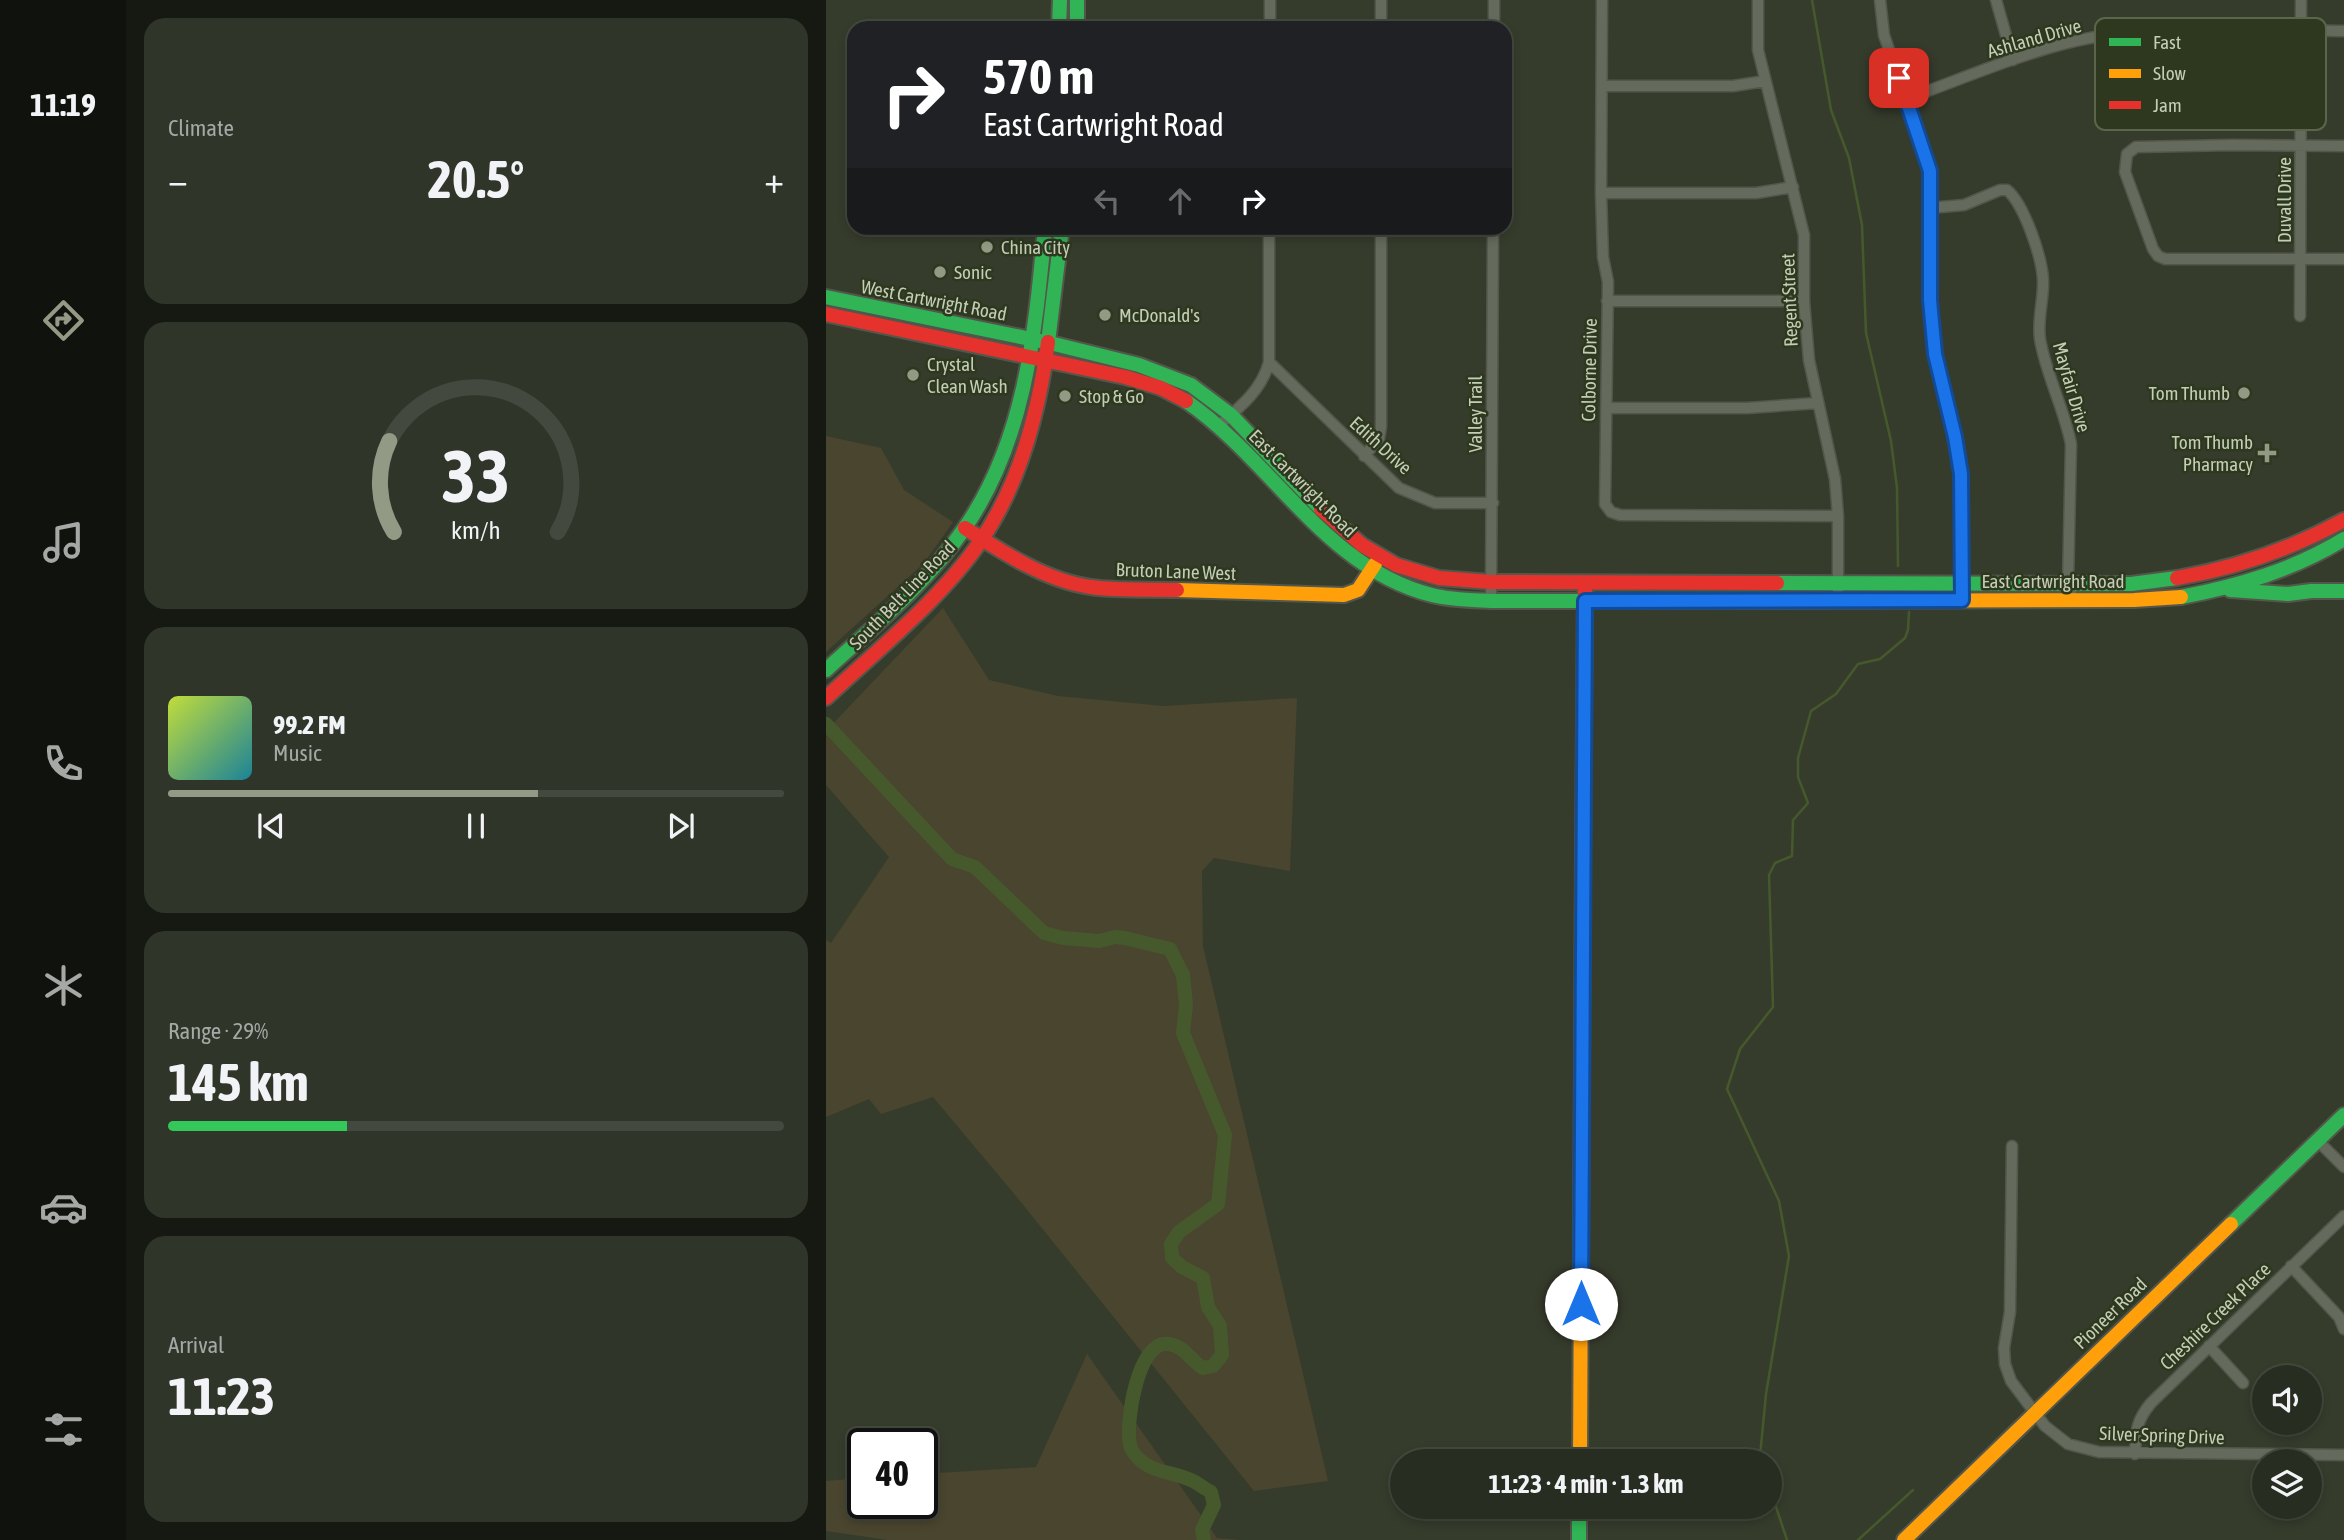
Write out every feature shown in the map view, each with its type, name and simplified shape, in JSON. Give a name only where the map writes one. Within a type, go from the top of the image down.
[{"type":"main road","points":[[1059,21],[1060,0]]},
{"type":"main road","points":[[1077,0],[1077,21]]},
{"type":"main road","name":"South Belt Line Road","points":[[826,670],[924,576],[965,528],[994,478],[1010,441],[1031,357],[1047,235]]},
{"type":"main road","name":"South Belt Line Road","points":[[826,698],[931,598],[982,539],[1016,471],[1042,390],[1050,342],[1061,235]]},
{"type":"main road","name":"West Cartwright Road","points":[[826,298],[1034,339]]},
{"type":"main road","points":[[846,318],[849,302]]},
{"type":"main road","name":"West Cartwright Road","points":[[826,314],[1031,357]]},
{"type":"main road","name":"East Cartwright Road","points":[[1034,339],[1139,365],[1191,385],[1231,415],[1323,510],[1362,545],[1396,565],[1439,578],[1491,582],[2131,584],[2195,576],[2287,550],[2344,520]]},
{"type":"main road","name":"East Cartwright Road","points":[[1031,357],[1144,383],[1171,392],[1218,426],[1263,468],[1322,533],[1370,572],[1407,588],[1449,598],[1491,601],[2175,598],[2217,590],[2270,575],[2319,554],[2344,539]]},
{"type":"main road","name":"Bruton Lane West","points":[[965,528],[1021,563],[1060,580],[1090,587],[1344,595],[1358,590],[1381,556]]},
{"type":"main road","points":[[2249,561],[2289,587],[2344,592]]},
{"type":"main road","points":[[2195,576],[2197,593]]},
{"type":"main road","points":[[1580,1449],[1585,582]]},
{"type":"main road","points":[[2217,590],[2288,594],[2311,591]]},
{"type":"main road","name":"Pioneer Road","points":[[1904,1540],[2344,1115]]},
{"type":"main road","points":[[1579,1519],[1579,1540]]},
{"type":"street","points":[[1270,0],[1270,21]]},
{"type":"street","points":[[1381,0],[1381,21]]},
{"type":"street","points":[[1494,0],[1494,21]]},
{"type":"street","name":"Colborne Drive","points":[[1602,0],[1601,193],[1603,257],[1608,282],[1605,504],[1611,512],[1620,515],[1838,516]]},
{"type":"street","name":"Regent Street","points":[[1758,0],[1758,50],[1804,235],[1804,301],[1809,360],[1835,479],[1838,600]]},
{"type":"street","points":[[1880,0],[1884,35],[1930,171],[1930,300],[1933,341],[1961,474],[1962,600]]},
{"type":"street","points":[[1996,0],[2013,60]]},
{"type":"street","name":"Duvall Drive","points":[[2301,0],[2301,18]]},
{"type":"street","name":"Ashland Drive","points":[[2326,31],[2344,31]]},
{"type":"street","name":"Ashland Drive","points":[[1906,99],[2013,60],[2068,43],[2095,39]]},
{"type":"street","points":[[1602,86],[1733,86],[1765,80]]},
{"type":"street","name":"Duvall Drive","points":[[2300,316],[2301,130]]},
{"type":"street","points":[[2344,145],[2136,147],[2127,154],[2125,172],[2158,256],[2344,259]]},
{"type":"street","points":[[1601,193],[1756,193],[1793,187]]},
{"type":"street","name":"Mayfair Drive","points":[[1929,208],[1964,205],[2000,190],[2007,190],[2018,202],[2028,227],[2043,279],[2040,337],[2071,444],[2068,584],[2073,599]]},
{"type":"street","points":[[1218,426],[1259,387],[1265,377],[1269,362],[1269,235]]},
{"type":"street","points":[[1364,456],[1379,439],[1381,427],[1381,235]]},
{"type":"street","name":"Valley Trail","points":[[1491,601],[1493,235]]},
{"type":"street","points":[[1607,301],[1804,301]]},
{"type":"street","name":"Edith Drive","points":[[1269,362],[1399,488],[1435,503],[1493,503]]},
{"type":"street","points":[[1606,408],[1747,408],[1818,403]]},
{"type":"street","points":[[2317,1140],[2344,1167]]},
{"type":"street","name":"Silver Spring Drive","points":[[2012,1146],[2010,1311],[2004,1348],[2005,1364],[2011,1381],[2045,1426],[2068,1444],[2099,1452],[2344,1455]]},
{"type":"street","name":"Cheshire Creek Place","points":[[2135,1454],[2137,1426],[2144,1411],[2344,1216]]},
{"type":"street","points":[[2291,1266],[2339,1317],[2344,1329]]},
{"type":"street","points":[[2209,1346],[2243,1383]]},
{"type":"shaded area","points":[[826,436],[881,448],[904,490],[953,522],[924,563],[826,652]]},
{"type":"shaded area","points":[[943,608],[989,680],[1058,696],[1163,706],[1297,698],[1290,871],[1214,858],[1202,871],[1203,946],[1328,1481],[1254,1491],[933,1097],[881,1114],[869,1099],[826,1117],[826,940],[831,943],[889,857],[826,785],[826,731]]},
{"type":"shaded area","points":[[1087,1354],[1217,1538],[1239,1540],[888,1540],[826,1531],[826,1481],[847,1479],[847,1519],[938,1519],[938,1473],[1036,1467]]},
{"type":"waterway","points":[[1812,0],[1831,110],[1849,158],[1862,225],[1866,333],[1891,441],[1897,488],[1898,566]]},
{"type":"waterway","points":[[1761,1449],[1766,1394],[1789,1256],[1779,1201],[1727,1089],[1740,1049],[1773,1007],[1769,875],[1775,863],[1792,856],[1793,820],[1808,803],[1798,777],[1798,758],[1811,711],[1836,694],[1858,664],[1880,659],[1905,638],[1909,612]]},
{"type":"waterway","points":[[826,724],[952,859],[975,867],[1044,933],[1063,938],[1099,941],[1115,937],[1125,938],[1170,949],[1183,975],[1186,1005],[1183,1033],[1225,1135],[1218,1204],[1179,1232],[1171,1244],[1172,1258],[1182,1267],[1203,1278],[1208,1307],[1220,1326],[1222,1355],[1213,1366],[1203,1368],[1180,1348],[1169,1344],[1158,1346],[1149,1354],[1136,1384],[1129,1434],[1131,1448],[1144,1463],[1193,1481],[1211,1492],[1214,1505],[1202,1530],[1204,1540]]},
{"type":"waterway","points":[[1858,1540],[1913,1490]]},
{"type":"waterway","points":[[1780,1519],[1787,1540]]},
{"type":"traffic: fast","points":[[1059,21],[1060,0]]},
{"type":"traffic: fast","points":[[1077,0],[1077,21]]},
{"type":"traffic: fast","points":[[826,670],[934,568],[964,529],[985,495],[1001,459],[1024,384],[1037,306],[1044,235]]},
{"type":"traffic: fast","points":[[1048,342],[1061,235]]},
{"type":"traffic: fast","points":[[826,297],[1050,343],[1139,365],[1191,385],[1231,415],[1321,509]]},
{"type":"traffic: fast","points":[[1186,401],[1217,425],[1330,538],[1361,562],[1394,581],[1432,595],[1491,601],[1781,601]]},
{"type":"traffic: fast","points":[[2181,597],[2265,576],[2305,560],[2344,539]]},
{"type":"traffic: fast","points":[[1777,583],[2131,584],[2177,578]]},
{"type":"traffic: fast","points":[[2230,590],[2288,594],[2344,591]]},
{"type":"traffic: fast","points":[[2231,1224],[2344,1115]]},
{"type":"traffic: fast","points":[[1579,1519],[1579,1540]]},
{"type":"traffic: slow","points":[[1177,590],[1344,595],[1358,590],[1375,564]]},
{"type":"traffic: slow","points":[[1781,601],[2134,600],[2181,597]]},
{"type":"traffic: slow","points":[[1580,1449],[1583,856]]},
{"type":"traffic: slow","points":[[1904,1540],[2231,1224]]},
{"type":"traffic: jam","points":[[826,314],[1125,377],[1161,388],[1186,401]]},
{"type":"traffic: jam","points":[[826,698],[947,584],[994,520],[1026,446],[1048,342]]},
{"type":"traffic: jam","points":[[1321,509],[1362,545],[1396,565],[1439,578],[1491,582],[1777,583]]},
{"type":"traffic: jam","points":[[2177,578],[2221,569],[2263,556],[2344,520]]},
{"type":"traffic: jam","points":[[965,528],[1025,564],[1074,584],[1112,589],[1177,590]]},
{"type":"traffic: jam","points":[[1583,856],[1585,591]]},
{"type":"place","name":"China City","points":[[987,247]]},
{"type":"place","name":"Sonic","points":[[940,272]]},
{"type":"place","name":"McDonald's","points":[[1105,315]]},
{"type":"place","name":"Crystal Clean Wash","points":[[913,375]]},
{"type":"place","name":"Tom Thumb","points":[[2244,393]]},
{"type":"place","name":"Stop & Go","points":[[1065,396]]},
{"type":"place","name":"Tom Thumb Pharmacy","points":[[2267,453]]},
{"type":"route","points":[[1581,1304],[1585,601],[1962,600],[1961,474],[1933,341],[1930,300],[1930,171],[1899,78]]}]
